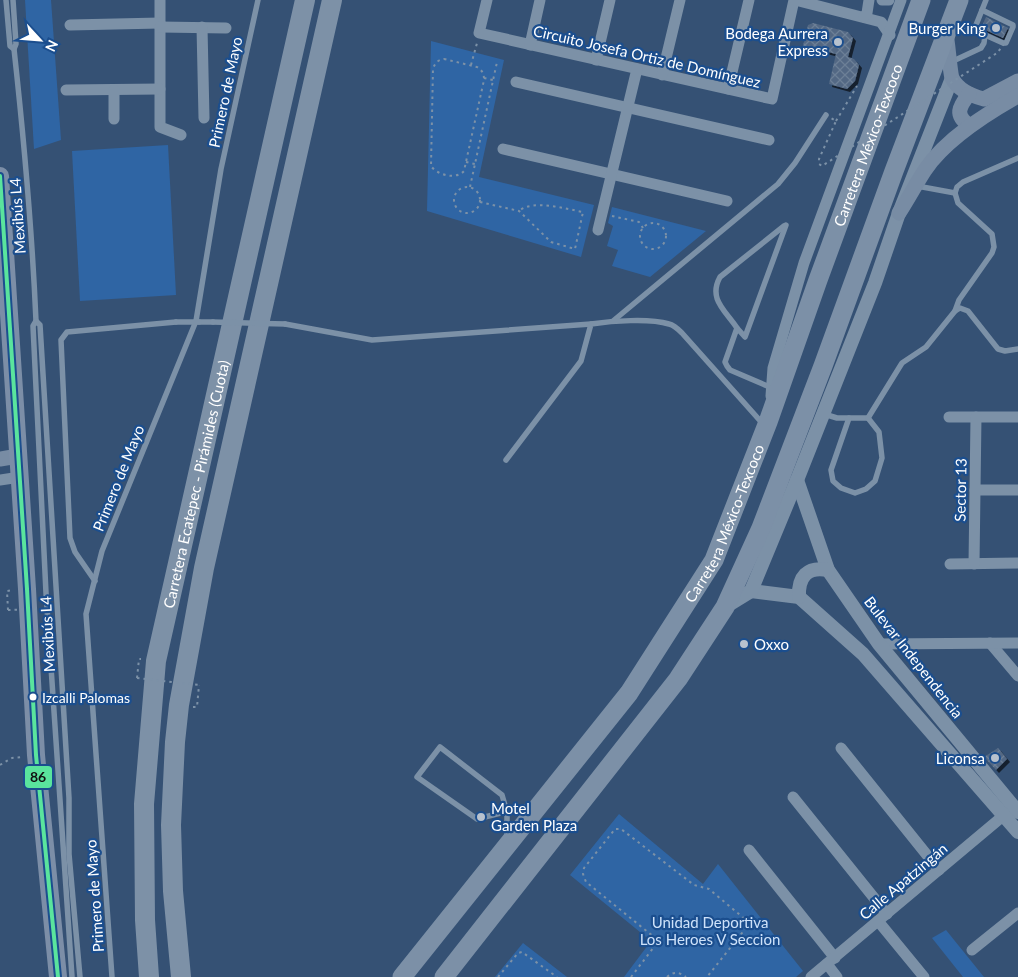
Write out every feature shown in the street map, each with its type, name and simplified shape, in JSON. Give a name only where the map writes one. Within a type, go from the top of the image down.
[{"type":"highway","name":"Carretera Ecatepec - Pirámides (Cuota)","points":[[149,977],[145,920],[144,804],[156,661],[305,0]]},
{"type":"highway","name":"Carretera Ecatepec - Pirámides (Cuota)","points":[[181,977],[173,891],[172,825],[175,742],[179,705],[204,568],[332,0]]},
{"type":"highway","name":"Carretera México-Texcoco","points":[[402,977],[629,693],[714,560],[767,425],[775,389],[818,280],[921,0]]},
{"type":"highway","points":[[444,977],[678,679],[725,607],[761,528],[959,0]]},
{"type":"highway","points":[[454,977],[465,951]]},
{"type":"main road","points":[[947,32],[951,70],[969,94],[984,99],[1018,81]]},
{"type":"main road","points":[[969,94],[959,110],[960,117],[970,126]]},
{"type":"main road","points":[[899,213],[926,169],[945,148],[970,126],[1018,96]]},
{"type":"main road","points":[[0,176],[36,755],[58,977]]},
{"type":"main road","points":[[0,459],[18,456]]},
{"type":"street","points":[[160,0],[160,128],[181,135]]},
{"type":"street","points":[[479,33],[487,0]]},
{"type":"street","points":[[530,45],[540,0]]},
{"type":"street","points":[[596,60],[610,0]]},
{"type":"street","points":[[662,75],[680,0]]},
{"type":"street","points":[[728,90],[749,0]]},
{"type":"street","name":"Circuito Josefa Ortiz de Domínguez","points":[[479,33],[772,99],[794,0],[820,3],[881,22],[890,35]]},
{"type":"street","points":[[864,17],[867,13],[869,0]]},
{"type":"street","points":[[882,0],[889,0]]},
{"type":"street","points":[[775,389],[773,368],[804,263],[890,35],[901,0]]},
{"type":"street","points":[[70,25],[160,25],[226,28]]},
{"type":"street","points":[[202,28],[204,118]]},
{"type":"street","points":[[598,230],[637,69]]},
{"type":"street","points":[[725,607],[751,591],[875,284],[951,70]]},
{"type":"street","points":[[516,82],[769,140]]},
{"type":"street","points":[[66,90],[160,90]]},
{"type":"street","points":[[114,90],[114,119]]},
{"type":"street","points":[[503,149],[727,201]]},
{"type":"street","points":[[949,417],[1018,418]]},
{"type":"street","name":"Sector 13","points":[[974,564],[976,417]]},
{"type":"street","points":[[0,480],[20,477]]},
{"type":"street","name":"Bulevar Independencia","points":[[797,480],[828,570],[879,644],[1012,811],[1018,832]]},
{"type":"street","points":[[975,490],[1018,490]]},
{"type":"street","points":[[950,564],[1018,564]]},
{"type":"street","points":[[751,591],[799,597],[799,586],[806,573],[817,568],[828,570]]},
{"type":"street","name":"Bulevar Independencia","points":[[799,597],[863,654],[1012,811]]},
{"type":"street","points":[[990,643],[1018,676]]},
{"type":"street","points":[[879,644],[1018,643]]},
{"type":"street","points":[[840,748],[939,870]]},
{"type":"street","points":[[793,797],[924,977]]},
{"type":"street","name":"Calle Apatzingán","points":[[811,977],[1012,811]]},
{"type":"street","points":[[749,850],[831,961],[837,977]]},
{"type":"street","points":[[972,950],[1018,913]]},
{"type":"lane","name":"Mexibús L4","points":[[6,0],[10,46],[14,49]]},
{"type":"lane","name":"Mexibús L4","points":[[13,0],[16,44],[14,49],[24,137],[36,321],[33,326],[47,603],[72,977]]},
{"type":"lane","name":"Primero de Mayo","points":[[112,977],[86,614],[102,550],[196,321],[221,169],[258,0]]},
{"type":"lane","points":[[974,30],[986,0]]},
{"type":"lane","points":[[947,32],[974,30],[1005,43],[1009,38],[1013,25],[982,10]]},
{"type":"lane","points":[[951,70],[981,48],[985,35]]},
{"type":"lane","points":[[613,321],[778,184],[795,163],[826,115]]},
{"type":"lane","points":[[868,418],[902,363],[926,346],[955,310],[959,300],[992,254],[994,247],[992,234],[958,202],[955,192],[957,187],[963,182],[1018,158]]},
{"type":"lane","points":[[916,186],[955,192]]},
{"type":"lane","points":[[786,225],[745,337],[737,328],[715,296],[715,286],[720,277],[786,225]]},
{"type":"lane","points":[[955,310],[960,308],[968,311],[998,349],[1005,351],[1018,349]]},
{"type":"lane","name":"Mexibús L4","points":[[36,321],[40,325],[48,442],[69,798],[69,854],[80,977]]},
{"type":"lane","points":[[95,581],[74,552],[70,538],[61,340],[68,332],[176,322],[213,322],[285,324],[372,340],[613,321],[660,322],[671,324],[682,333],[767,425]]},
{"type":"lane","points":[[506,460],[582,360],[591,324]]},
{"type":"lane","points":[[737,328],[726,362],[727,366],[730,370],[775,389]]},
{"type":"lane","points":[[824,414],[837,418],[868,418]]},
{"type":"lane","points":[[849,418],[831,470],[833,481],[841,488],[855,493],[866,489],[876,482],[882,458],[879,432],[868,418]]},
{"type":"lane","points":[[507,846],[507,812],[502,795],[440,747],[417,777],[477,819],[507,812],[542,802]]},
{"type":"path","points":[[471,66],[479,33]]},
{"type":"path","points":[[872,80],[861,79],[836,121],[820,159],[819,163],[821,166],[824,166],[998,53],[1005,43]]},
{"type":"path","points":[[444,59],[471,66],[481,70],[484,78],[464,171],[456,176],[437,172],[431,166],[433,68],[435,63],[444,59]]},
{"type":"path","points":[[470,187],[497,62]]},
{"type":"path","points":[[484,78],[493,80]]},
{"type":"path","points":[[826,115],[836,121]]},
{"type":"path","points":[[466,162],[475,164]]},
{"type":"path","points":[[470,187],[479,193],[480,202],[476,210],[464,213],[457,209],[454,201],[456,194],[463,188],[470,187]]},
{"type":"path","points":[[480,202],[519,212],[551,242],[575,249],[582,212],[552,205],[524,207],[519,212]]},
{"type":"path","points":[[602,214],[639,222],[643,228]]},
{"type":"path","points":[[655,224],[662,228],[666,236],[660,247],[652,249],[644,246],[640,239],[643,228],[655,224]]},
{"type":"path","points":[[7,591],[8,610],[41,609]]},
{"type":"path","points":[[139,659],[137,678],[199,685],[197,707]]},
{"type":"path","points":[[0,765],[12,758],[36,755]]},
{"type":"path","points":[[631,977],[654,947],[656,941],[654,937],[586,882],[583,874],[584,868],[615,829],[621,829],[694,885],[709,888],[746,920],[748,924],[746,928],[707,977]]},
{"type":"path","points":[[498,977],[518,953],[522,952],[557,977]]},
{"type":"path","points":[[667,977],[672,973],[678,973],[686,977]]},
{"type":"green space","points":[[25,0],[51,0],[61,140],[34,149]]},
{"type":"green space","points":[[431,41],[504,60],[479,177],[594,205],[581,257],[427,211]]},
{"type":"green space","points":[[168,145],[176,295],[80,301],[72,151]]},
{"type":"green space","points":[[612,207],[706,231],[650,277],[612,266],[618,250],[607,246],[613,226],[608,223]]},
{"type":"green space","name":"Unidad Deportiva Los Heroes V Seccion","points":[[619,814],[703,884],[718,864],[803,971],[796,977],[624,977],[651,941],[570,875]]},
{"type":"green space","points":[[946,930],[984,977],[963,977],[932,938]]},
{"type":"green space","points":[[523,943],[567,977],[495,977]]},
{"type":"building","points":[[986,17],[1008,28],[1003,38],[981,28]]},
{"type":"building","points":[[813,23],[848,32],[853,38],[848,57],[854,59],[859,65],[855,81],[847,89],[829,84],[836,54],[803,46],[808,25]]},
{"type":"building","name":"Liconsa","points":[[998,748],[1007,759],[996,770],[984,757]]},
{"type":"transit line","name":"86","points":[[0,176],[36,755],[58,977]]},
{"type":"place","name":"Burger King","points":[[996,28]]},
{"type":"place","name":"Bodega Aurrera Express","points":[[838,42]]},
{"type":"place","name":"Oxxo","points":[[744,644]]},
{"type":"place","name":"Izcalli Palomas","points":[[33,697]]},
{"type":"place","name":"Liconsa","points":[[995,758]]},
{"type":"place","name":"Motel Garden Plaza","points":[[481,817]]}]
